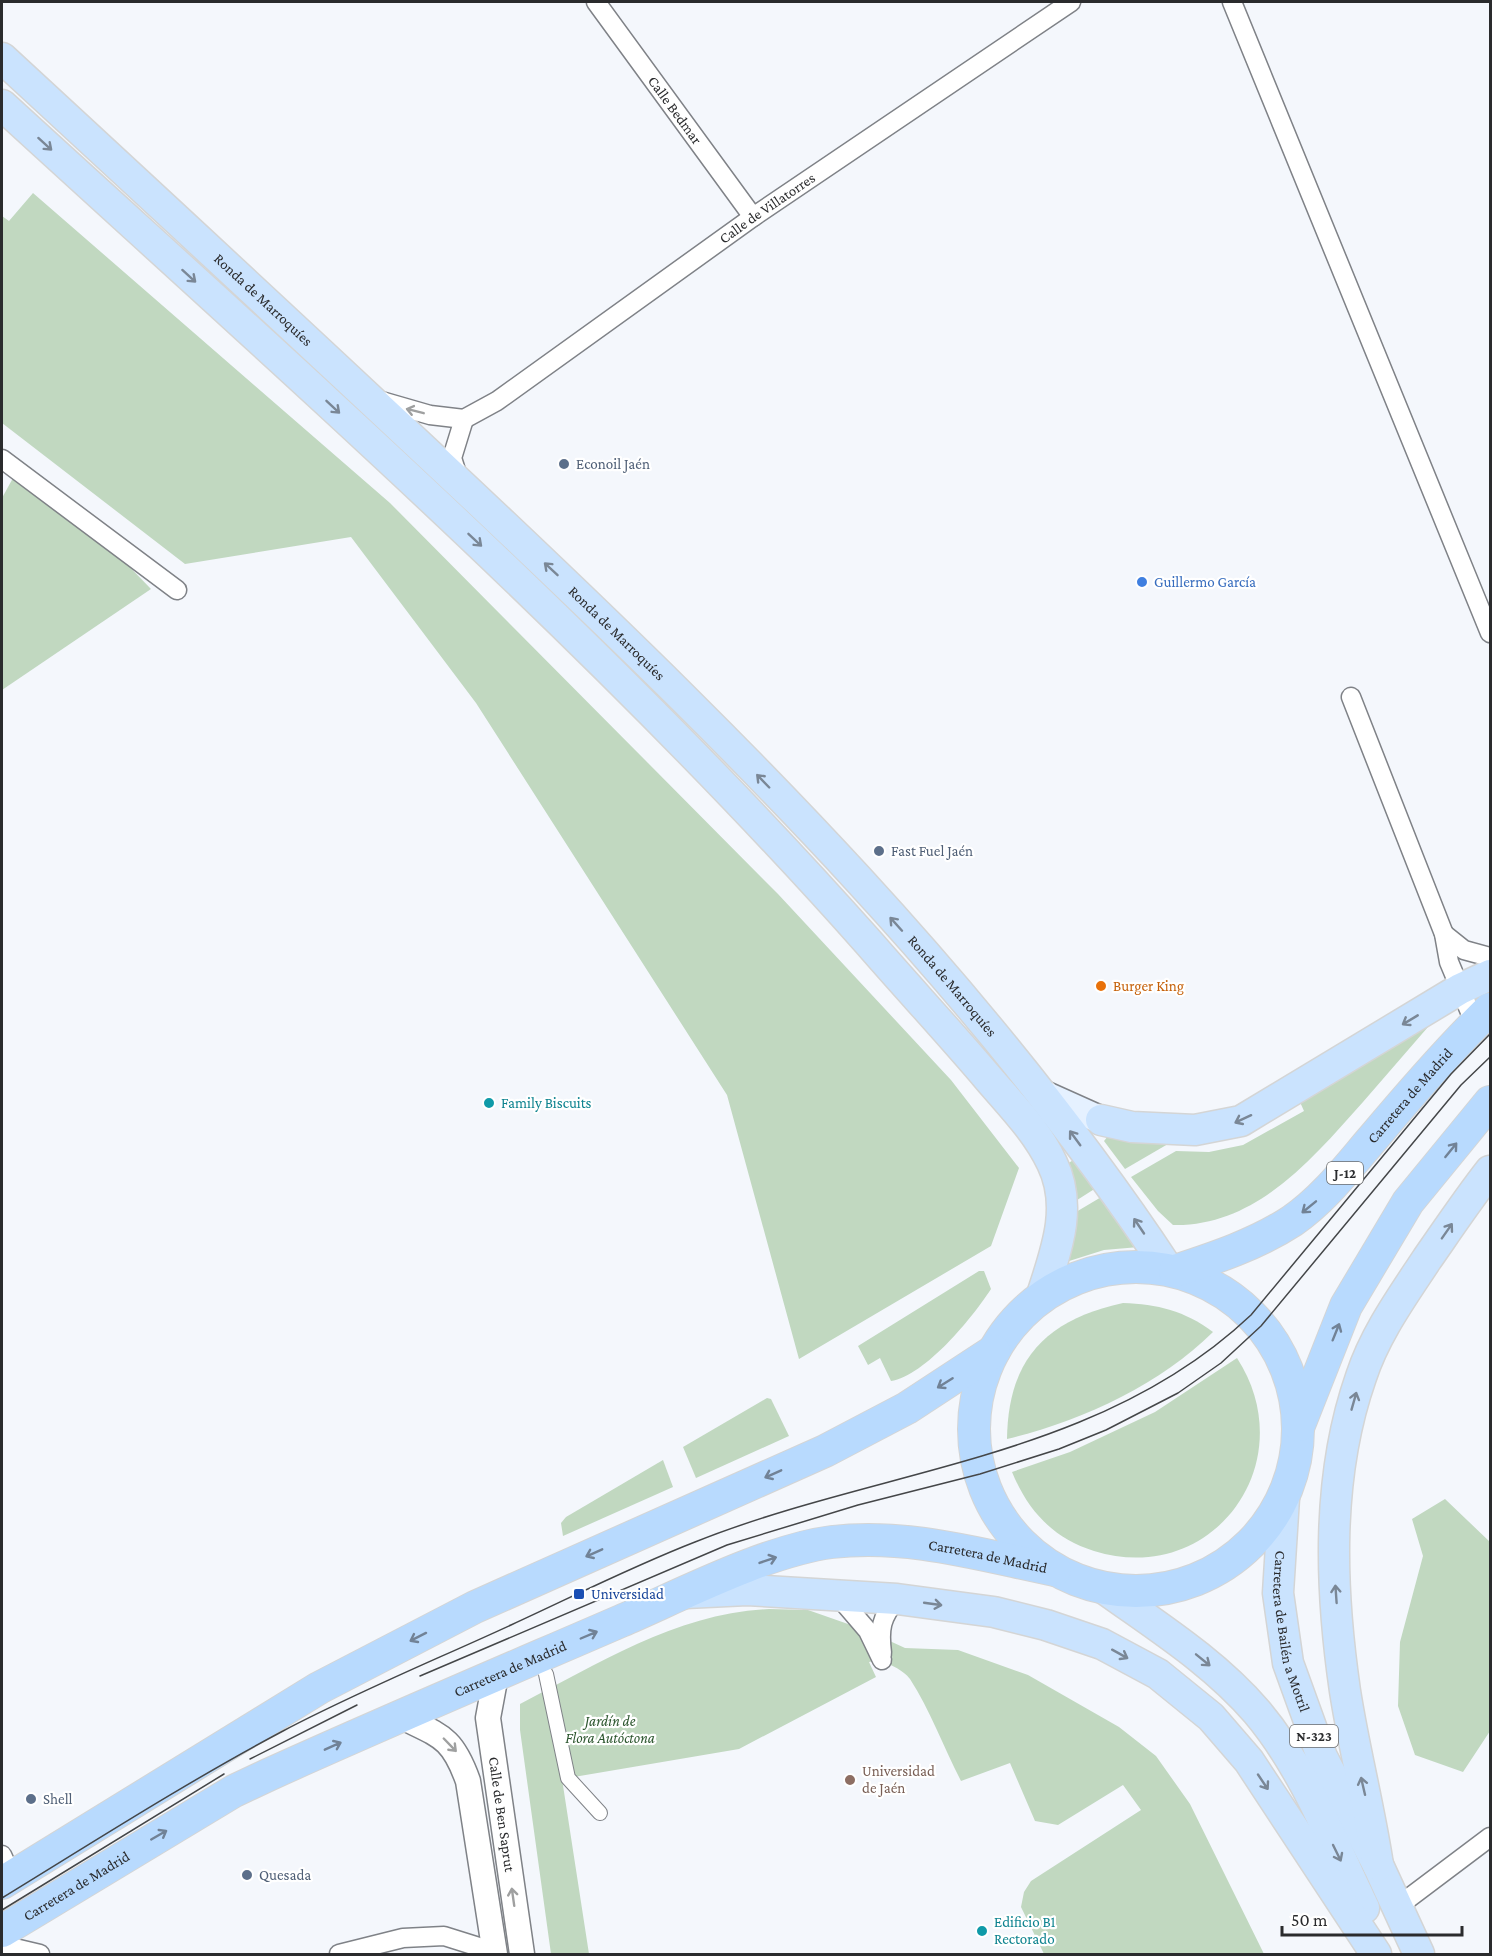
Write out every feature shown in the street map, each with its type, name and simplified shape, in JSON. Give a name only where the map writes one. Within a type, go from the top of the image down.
[{"type":"highway","name":"Carretera de Madrid","points":[[1171,1270],[1241,1247],[1267,1235],[1292,1221],[1317,1201],[1343,1176],[1424,1079],[1483,1016]]},
{"type":"highway","points":[[1299,1425],[1346,1306],[1408,1202],[1491,1102]]},
{"type":"highway","points":[[1135,1267],[1171,1270],[1220,1291],[1244,1309],[1261,1326],[1288,1372],[1297,1407],[1299,1425],[1294,1468],[1284,1498],[1261,1534],[1217,1571],[1190,1583],[1162,1590],[1134,1592],[1105,1589],[1055,1570],[1030,1552],[1009,1529],[987,1494],[980,1474],[975,1445],[975,1413],[981,1381],[994,1351],[1019,1316],[1041,1298],[1067,1282],[1095,1272],[1135,1267]]},
{"type":"highway","points":[[5,1872],[319,1688],[475,1608],[825,1451],[906,1408],[994,1351]]},
{"type":"highway","name":"Carretera de Madrid","points":[[2,1930],[234,1791],[400,1716],[760,1562],[804,1547],[833,1542],[894,1539],[940,1545],[1055,1570]]},
{"type":"main road","name":"Ronda de Marroquíes","points":[[2,58],[368,396],[634,648],[836,856],[957,992],[1043,1094],[1111,1184],[1171,1270]]},
{"type":"main road","name":"Ronda de Marroquíes","points":[[2,105],[382,452],[626,686],[831,900],[977,1065],[1030,1127],[1052,1162],[1060,1185],[1061,1238],[1041,1298]]},
{"type":"main road","points":[[1043,1094],[1101,1120],[1132,1127],[1196,1130],[1241,1121],[1460,989],[1491,975]]},
{"type":"main road","points":[[1378,1864],[1345,1689],[1334,1556],[1336,1489],[1346,1430],[1361,1376],[1384,1326],[1491,1171]]},
{"type":"main road","name":"Carretera de Bailén a Motril","points":[[1284,1498],[1278,1593],[1288,1664],[1322,1757],[1378,1864],[1419,1954]]},
{"type":"main road","name":"N-323","points":[[1105,1589],[1208,1664],[1257,1713],[1296,1769],[1387,1954]]},
{"type":"main road","points":[[686,1593],[747,1590],[897,1599],[994,1612],[1046,1625],[1102,1644],[1158,1674],[1211,1717],[1249,1761],[1376,1954]]},
{"type":"street","name":"Calle Bedmar","points":[[596,2],[753,217]]},
{"type":"street","name":"Calle de Villatorres","points":[[464,419],[497,401],[753,217],[1071,2]]},
{"type":"street","points":[[1232,2],[1491,633]]},
{"type":"street","points":[[368,396],[430,415],[464,419],[452,458],[455,472],[466,489]]},
{"type":"street","points":[[3,465],[177,590]]},
{"type":"street","points":[[1351,697],[1444,934],[1449,962],[1460,989],[1483,1016]]},
{"type":"street","points":[[1444,934],[1464,950],[1491,957]]},
{"type":"street","points":[[838,1596],[868,1631],[882,1660],[880,1636],[884,1613],[897,1599]]},
{"type":"street","points":[[546,1674],[568,1778],[600,1813]]},
{"type":"street","name":"Calle de Ben Saprut","points":[[496,1675],[488,1718],[522,1954]]},
{"type":"street","name":"Calle de Ben Saprut","points":[[339,1954],[403,1938],[444,1936],[495,1953],[468,1781],[460,1757],[444,1738],[400,1716]]},
{"type":"street","points":[[1397,1907],[1491,1837]]},
{"type":"street","points":[[2,1945],[40,1954]]},
{"type":"green space","points":[[33,193],[390,503],[778,894],[951,1080],[1019,1168],[991,1246],[799,1359],[727,1095],[476,703],[351,537],[185,564],[2,423],[2,216],[9,221]]},
{"type":"green space","points":[[13,478],[117,554],[151,589],[2,690],[2,498]]},
{"type":"green space","points":[[1441,1012],[1324,1145],[1303,1166],[1256,1202],[1231,1214],[1203,1223],[1173,1225],[1158,1211],[1131,1177],[1176,1151],[1209,1152],[1243,1145],[1304,1111],[1300,1102]]},
{"type":"green space","points":[[1108,1136],[1168,1144],[1125,1169],[1104,1141]]},
{"type":"green space","points":[[1075,1159],[1096,1188],[1074,1202],[1067,1164]]},
{"type":"green space","points":[[1103,1196],[1139,1247],[1104,1250],[1066,1262],[1076,1212]]},
{"type":"green space","points":[[979,1271],[984,1271],[991,1289],[973,1314],[933,1357],[904,1377],[891,1381],[880,1358],[868,1365],[858,1346]]},
{"type":"green space","points":[[1123,1303],[1170,1310],[1192,1319],[1213,1332],[1169,1369],[1144,1385],[1090,1412],[1007,1439],[1009,1411],[1015,1386],[1024,1365],[1037,1347],[1053,1332],[1073,1320],[1096,1310]]},
{"type":"green space","points":[[1237,1358],[1255,1397],[1260,1437],[1253,1474],[1236,1507],[1210,1533],[1176,1551],[1137,1558],[1094,1551],[1079,1545],[1054,1531],[1034,1511],[1012,1472],[1070,1452],[1155,1412]]},
{"type":"green space","points":[[767,1398],[771,1399],[789,1436],[696,1478],[683,1447]]},
{"type":"green space","points":[[663,1460],[673,1487],[563,1536],[561,1523],[566,1517]]},
{"type":"green space","points":[[1445,1499],[1490,1542],[1490,1731],[1463,1772],[1415,1755],[1398,1706],[1400,1642],[1423,1556],[1412,1519]]},
{"type":"green space","name":"Jardín de Flora Autóctona","points":[[769,1609],[808,1610],[868,1631],[905,1648],[958,1650],[1028,1675],[1119,1727],[1156,1756],[1190,1804],[1264,1954],[1044,1954],[1021,1907],[1024,1892],[1031,1881],[1141,1810],[1123,1785],[1058,1825],[1035,1821],[1010,1763],[961,1781],[910,1679],[891,1665],[874,1661],[869,1662],[876,1677],[739,1749],[562,1779],[589,1954],[551,1954],[520,1730],[520,1704],[610,1657],[671,1630],[735,1613]]},
{"type":"tram line","points":[[2,1898],[176,1791],[283,1731],[649,1561],[767,1517],[986,1455],[1057,1431],[1126,1401],[1191,1363],[1251,1315],[1451,1074],[1490,1034]]},
{"type":"tram line","points":[[420,1676],[727,1545],[858,1505],[980,1474],[1059,1449],[1106,1430],[1178,1393],[1221,1363],[1261,1326],[1461,1085],[1490,1057]]},
{"type":"tram line","points":[[250,1759],[357,1705]]},
{"type":"tram line","points":[[2,1910],[224,1774]]},
{"type":"place","name":"Econoil Jaén","points":[[564,464]]},
{"type":"place","name":"Guillermo García","points":[[1142,582]]},
{"type":"place","name":"Fast Fuel Jaén","points":[[879,851]]},
{"type":"place","name":"Burger King","points":[[1101,986]]},
{"type":"place","name":"Family Biscuits","points":[[489,1103]]},
{"type":"place","name":"Universidad","points":[[579,1594]]},
{"type":"place","name":"Universidad de Jaén","points":[[850,1780]]},
{"type":"place","name":"Shell","points":[[31,1799]]},
{"type":"place","name":"Quesada","points":[[247,1875]]},
{"type":"place","name":"Edificio B1 Rectorado","points":[[982,1931]]}]
